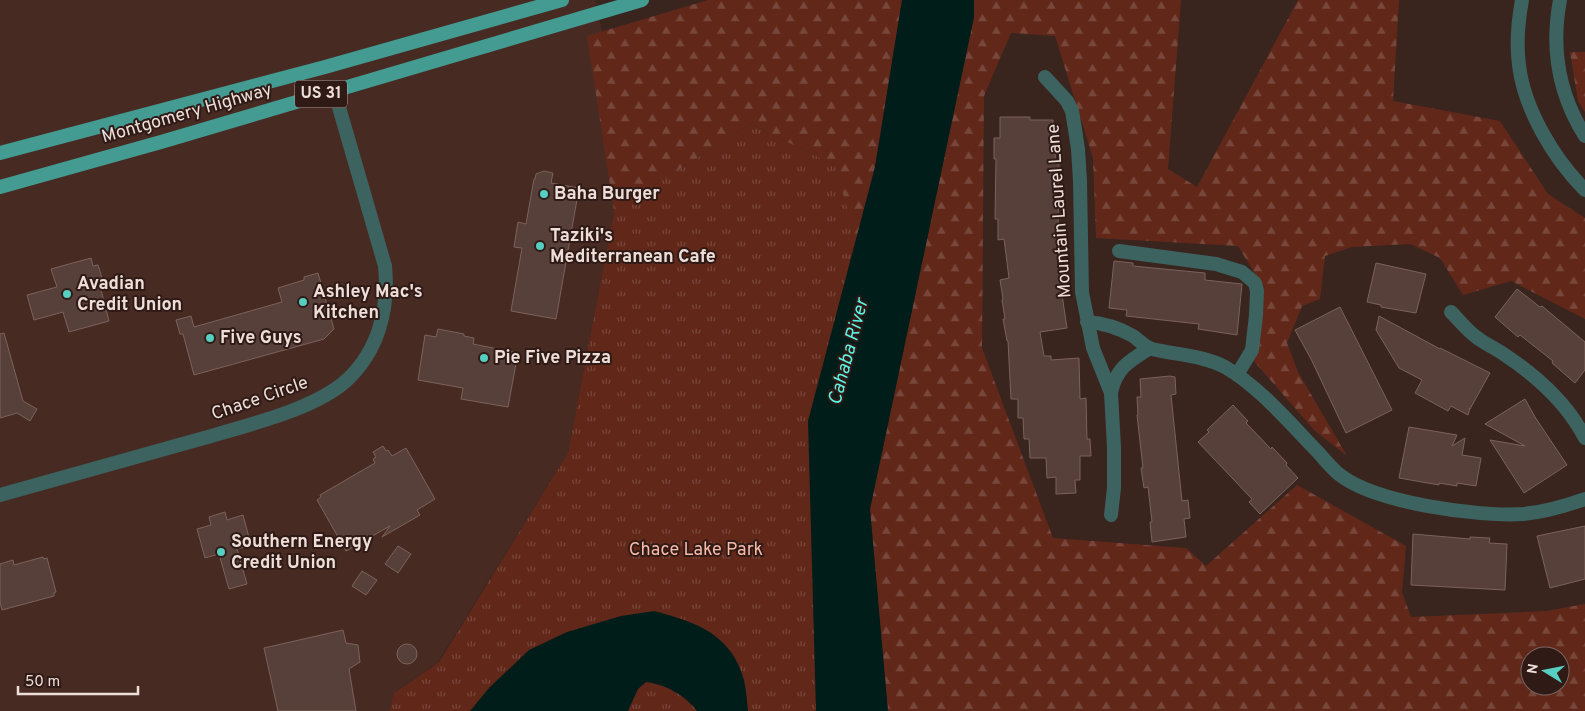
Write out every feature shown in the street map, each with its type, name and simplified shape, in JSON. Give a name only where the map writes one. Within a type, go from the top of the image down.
[{"type":"main road","name":"Montgomery Highway","points":[[0,153],[325,67],[562,0]]},
{"type":"main road","name":"Montgomery Highway","points":[[0,187],[161,142],[642,0]]},
{"type":"street","points":[[1522,0],[1517,44],[1519,66],[1526,96],[1543,135],[1572,176],[1585,190]]},
{"type":"street","points":[[1560,0],[1556,33],[1556,59],[1561,83],[1585,136]]},
{"type":"street","name":"Mountain Laurel Lane","points":[[1045,77],[1067,101],[1072,111],[1078,149],[1080,181],[1082,292],[1095,353],[1111,393]]},
{"type":"street","name":"Chace Circle","points":[[0,495],[231,430],[312,403],[346,380],[359,367],[378,335],[386,301],[387,284],[385,266],[334,90]]},
{"type":"street","points":[[1119,251],[1216,264],[1242,272],[1255,283],[1257,299],[1252,350],[1237,375]]},
{"type":"street","points":[[1451,312],[1478,339],[1504,353],[1562,402],[1585,438]]},
{"type":"street","points":[[1087,322],[1099,323],[1124,330],[1150,348],[1218,364],[1237,375],[1292,425],[1340,475],[1379,494],[1438,508],[1496,514],[1524,514],[1559,507],[1585,499]]},
{"type":"street","name":"Mountain Laurel Lane","points":[[1111,515],[1114,488],[1114,447],[1111,393],[1115,377],[1124,366],[1150,348]]},
{"type":"shaded area","points":[[0,0],[595,0],[627,141],[568,453],[438,662],[396,691],[391,711],[0,711]]},
{"type":"green space","points":[[708,0],[902,0],[875,167],[856,240],[835,165],[750,124],[614,211],[587,36]]},
{"type":"green space","points":[[974,0],[1181,0],[1168,169],[1197,187],[1298,0],[1399,0],[1393,101],[1500,121],[1548,194],[1585,218],[1585,319],[1511,281],[1463,295],[1440,258],[1410,244],[1352,247],[1325,256],[1320,299],[1302,306],[1287,343],[1298,372],[1347,456],[1314,430],[1246,352],[1262,285],[1238,246],[1096,238],[1093,158],[1055,36],[1011,33],[984,96],[982,348],[1053,538],[1186,548],[1206,566],[1297,485],[1406,546],[1402,592],[1411,617],[1546,611],[1585,604],[1585,711],[888,711],[870,509],[974,17]]},
{"type":"green space","points":[[1570,52],[1585,52],[1585,112],[1578,101]]},
{"type":"green space","name":"Chace Lake Park","points":[[750,124],[835,165],[890,287],[848,500],[912,711],[390,711],[394,693],[439,662],[568,453],[614,211]]},
{"type":"water","name":"Cahaba River","points":[[902,0],[974,0],[974,17],[870,509],[888,711],[816,711],[808,421],[875,167]]},
{"type":"water","points":[[654,611],[697,625],[721,640],[738,664],[744,680],[748,711],[697,711],[687,700],[674,692],[660,685],[646,682],[638,689],[628,711],[470,711],[489,688],[529,650],[567,632],[621,616]]},
{"type":"building","points":[[1000,117],[1030,117],[1030,120],[1053,120],[1053,138],[1056,138],[1055,162],[1059,162],[1058,236],[1056,236],[1067,328],[1040,332],[1044,356],[1051,356],[1051,360],[1079,358],[1080,399],[1086,398],[1087,439],[1090,439],[1091,456],[1080,456],[1080,480],[1075,480],[1076,493],[1056,494],[1056,477],[1047,478],[1046,458],[1030,458],[1029,439],[1024,439],[1023,418],[1018,418],[1018,399],[1011,399],[1008,341],[1003,319],[1005,319],[1000,280],[1009,278],[1004,239],[998,240],[998,219],[995,219],[996,159],[994,159],[994,138],[1000,138]]},
{"type":"building","points":[[544,171],[553,173],[551,183],[579,188],[556,319],[511,311],[522,248],[514,247],[518,222],[526,224],[534,179],[536,174]]},
{"type":"building","name":"Avadian Credit Union","points":[[91,258],[93,266],[98,265],[103,281],[99,282],[109,321],[69,332],[63,312],[34,320],[27,295],[57,287],[51,269]]},
{"type":"building","points":[[1114,261],[1133,263],[1133,266],[1205,273],[1205,280],[1242,284],[1237,335],[1198,329],[1199,324],[1126,316],[1127,310],[1109,308]]},
{"type":"building","points":[[1376,263],[1426,274],[1416,313],[1381,307],[1381,305],[1367,302]]},
{"type":"building","points":[[318,273],[334,329],[324,339],[194,375],[183,334],[180,334],[176,320],[191,316],[194,327],[282,302],[278,288],[304,280],[304,277]]},
{"type":"building","points":[[1517,289],[1540,307],[1542,306],[1585,342],[1585,370],[1575,383],[1552,363],[1553,361],[1520,335],[1518,337],[1495,317]]},
{"type":"building","points":[[1340,307],[1392,410],[1346,433],[1295,330]]},
{"type":"building","points":[[1379,316],[1490,373],[1468,415],[1451,406],[1448,411],[1415,393],[1422,380],[1399,368],[1376,330]]},
{"type":"building","points":[[438,329],[474,338],[473,344],[518,353],[508,407],[461,399],[463,388],[418,380],[425,335],[436,337]]},
{"type":"building","points":[[4,333],[23,401],[37,409],[30,421],[17,413],[0,418],[0,334]]},
{"type":"building","points":[[1175,377],[1176,394],[1171,395],[1182,501],[1188,500],[1190,518],[1184,519],[1186,537],[1152,542],[1148,487],[1144,488],[1141,468],[1143,468],[1137,415],[1137,397],[1141,397],[1140,379]]},
{"type":"building","points":[[1525,399],[1567,465],[1524,493],[1490,440],[1525,446],[1485,424]]},
{"type":"building","points":[[1233,405],[1248,421],[1246,423],[1271,449],[1272,447],[1298,478],[1260,514],[1249,502],[1252,499],[1198,442],[1209,432],[1207,430]]},
{"type":"building","points":[[1409,427],[1457,435],[1452,446],[1465,438],[1462,455],[1481,458],[1476,486],[1457,483],[1457,486],[1439,483],[1439,485],[1399,478]]},
{"type":"building","points":[[383,446],[392,456],[406,448],[435,499],[417,510],[420,515],[382,537],[390,526],[346,551],[317,500],[321,497],[320,495],[375,463],[373,459],[376,457],[373,452]]},
{"type":"building","name":"Southern Energy Credit Union","points":[[225,512],[227,520],[243,515],[251,545],[237,549],[247,584],[229,589],[219,554],[205,558],[197,529],[211,525],[209,517]]},
{"type":"building","points":[[1585,526],[1585,579],[1550,588],[1537,536]]},
{"type":"building","points":[[1413,534],[1470,539],[1470,537],[1490,538],[1489,543],[1507,544],[1505,590],[1411,585]]},
{"type":"building","points":[[398,546],[411,554],[398,573],[385,564]]},
{"type":"building","points":[[43,557],[44,559],[47,558],[56,592],[54,596],[2,610],[0,602],[0,564],[13,560],[14,565]]},
{"type":"building","points":[[362,571],[377,580],[366,595],[352,586]]},
{"type":"building","points":[[343,630],[346,643],[358,645],[360,662],[349,669],[356,711],[278,711],[264,648]]},
{"type":"building","points":[[407,644],[414,647],[417,654],[414,661],[407,664],[400,661],[397,654],[400,647]]},
{"type":"place","name":"Baha Burger","points":[[544,194]]},
{"type":"place","name":"Taziki's Mediterranean Cafe","points":[[540,246]]},
{"type":"place","name":"Avadian Credit Union","points":[[67,294]]},
{"type":"place","name":"Ashley Mac's Kitchen","points":[[303,302]]},
{"type":"place","name":"Five Guys","points":[[210,338]]},
{"type":"place","name":"Pie Five Pizza","points":[[484,358]]},
{"type":"place","name":"Southern Energy Credit Union","points":[[221,552]]}]
